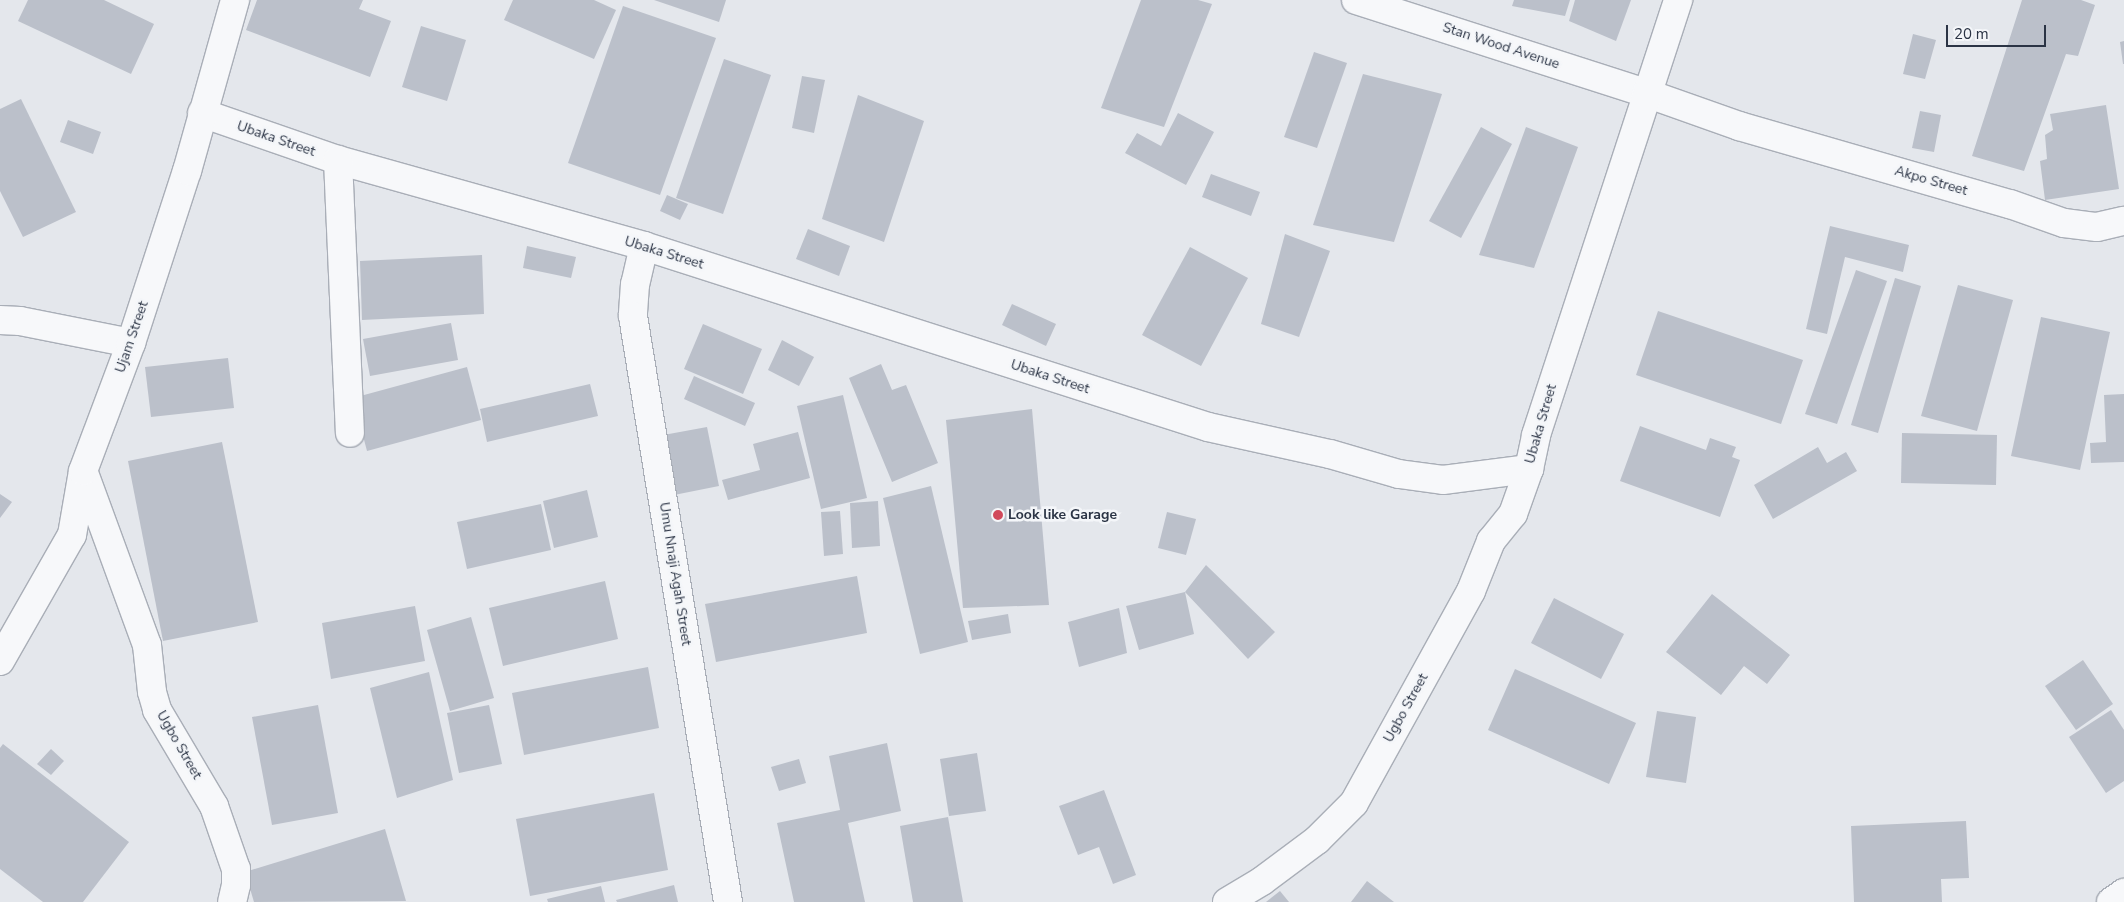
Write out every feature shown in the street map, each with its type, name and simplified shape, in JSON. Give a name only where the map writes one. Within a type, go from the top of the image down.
[{"type":"street","name":"Ujam Street","points":[[0,661],[72,535],[83,472],[131,343],[187,171],[235,0]]},
{"type":"street","name":"Stan Wood Avenue","points":[[1356,0],[1646,93],[1739,126]]},
{"type":"street","name":"Ubaka Street","points":[[202,113],[338,160],[644,246],[1208,427],[1330,454],[1399,474],[1443,480],[1530,469],[1536,435],[1646,93],[1678,0]]},
{"type":"street","name":"Akpo Street","points":[[1739,126],[2010,204],[2064,222],[2097,227],[2124,221]]},
{"type":"street","points":[[338,160],[350,433]]},
{"type":"street","name":"Umu Nnaji Agah Street","points":[[644,246],[635,284],[634,316],[721,870],[728,902]]},
{"type":"street","points":[[0,320],[20,321],[131,343]]},
{"type":"street","name":"Ugbo Street","points":[[1227,902],[1262,881],[1317,840],[1354,802],[1471,591],[1491,541],[1513,514],[1530,469]]},
{"type":"street","name":"Ugbo Street","points":[[83,472],[147,645],[152,692],[157,710],[214,806],[236,869],[236,884],[232,902]]},
{"type":"street","points":[[2111,902],[2124,893]]},
{"type":"building","points":[[28,0],[104,0],[154,24],[131,74],[18,21]]},
{"type":"building","points":[[257,0],[363,0],[359,9],[391,21],[370,77],[246,30]]},
{"type":"building","points":[[513,0],[594,0],[616,10],[594,59],[504,20]]},
{"type":"building","points":[[654,0],[726,0],[719,22]]},
{"type":"building","points":[[1141,0],[1198,0],[1212,4],[1164,127],[1101,108]]},
{"type":"building","points":[[1514,0],[1570,0],[1565,16],[1512,6]]},
{"type":"building","points":[[1575,0],[1631,0],[1616,41],[1569,21]]},
{"type":"building","points":[[2022,0],[2081,0],[2095,5],[2078,56],[2066,54],[2024,171],[1972,156]]},
{"type":"building","points":[[623,6],[716,38],[660,195],[568,163]]},
{"type":"building","points":[[421,26],[466,40],[447,101],[402,87]]},
{"type":"building","points":[[1913,34],[1936,40],[1925,79],[1903,74]]},
{"type":"building","points":[[2124,41],[2124,64],[2123,64],[2120,42]]},
{"type":"building","points":[[1314,52],[1347,63],[1317,148],[1284,137]]},
{"type":"building","points":[[724,59],[771,75],[723,214],[676,198]]},
{"type":"building","points":[[1363,74],[1442,94],[1394,242],[1313,225]]},
{"type":"building","points":[[802,76],[825,80],[814,133],[792,128]]},
{"type":"building","points":[[858,95],[924,121],[884,242],[822,219]]},
{"type":"building","points":[[21,99],[76,212],[23,237],[0,191],[0,109]]},
{"type":"building","points":[[2106,105],[2119,189],[2045,200],[2040,161],[2047,159],[2045,135],[2053,130],[2050,114]]},
{"type":"building","points":[[1920,111],[1941,115],[1934,152],[1912,148]]},
{"type":"building","points":[[1178,113],[1214,132],[1186,185],[1125,153],[1137,133],[1161,146]]},
{"type":"building","points":[[68,120],[101,132],[93,154],[60,142]]},
{"type":"building","points":[[1481,127],[1512,144],[1461,238],[1429,221]]},
{"type":"building","points":[[1526,127],[1578,147],[1534,268],[1479,255]]},
{"type":"building","points":[[1211,174],[1260,192],[1251,216],[1202,197]]},
{"type":"building","points":[[667,195],[688,204],[680,220],[660,211]]},
{"type":"building","points":[[1830,226],[1909,245],[1903,272],[1845,257],[1827,334],[1806,329]]},
{"type":"building","points":[[808,229],[850,246],[839,276],[796,259]]},
{"type":"building","points":[[1285,234],[1330,251],[1299,337],[1261,324]]},
{"type":"building","points":[[527,246],[576,257],[571,278],[523,268]]},
{"type":"building","points":[[1190,247],[1248,278],[1201,366],[1142,335]]},
{"type":"building","points":[[482,255],[484,314],[362,320],[360,261]]},
{"type":"building","points":[[1856,270],[1887,281],[1837,424],[1805,414]]},
{"type":"building","points":[[1895,278],[1921,286],[1878,433],[1851,425]]},
{"type":"building","points":[[1958,285],[2013,300],[1977,431],[1921,416]]},
{"type":"building","points":[[1012,304],[1056,324],[1046,346],[1002,325]]},
{"type":"building","points":[[1658,311],[1803,360],[1781,424],[1636,375]]},
{"type":"building","points":[[2041,317],[2110,332],[2080,470],[2011,456]]},
{"type":"building","points":[[451,323],[458,360],[370,376],[363,339]]},
{"type":"building","points":[[703,324],[762,349],[743,394],[684,369]]},
{"type":"building","points":[[782,340],[814,357],[799,386],[768,370]]},
{"type":"building","points":[[228,358],[234,408],[151,417],[145,367]]},
{"type":"building","points":[[881,364],[892,390],[906,385],[938,463],[892,482],[849,378]]},
{"type":"building","points":[[467,367],[481,420],[367,451],[353,398]]},
{"type":"building","points":[[694,376],[755,403],[745,426],[684,399]]},
{"type":"building","points":[[590,384],[598,416],[487,442],[480,409]]},
{"type":"building","points":[[2124,394],[2124,462],[2091,463],[2090,443],[2106,442],[2104,395]]},
{"type":"building","points":[[843,395],[867,498],[821,509],[797,406]]},
{"type":"building","name":"Look like Garage","points":[[1032,409],[1049,605],[963,608],[946,420]]},
{"type":"building","points":[[1640,426],[1706,450],[1710,438],[1736,447],[1732,457],[1740,460],[1720,517],[1620,481]]},
{"type":"building","points":[[707,427],[719,486],[669,496],[658,436]]},
{"type":"building","points":[[798,432],[810,478],[728,500],[722,480],[760,470],[753,444]]},
{"type":"building","points":[[1902,433],[1997,435],[1996,485],[1901,483]]},
{"type":"building","points":[[222,442],[258,622],[163,641],[128,461]]},
{"type":"building","points":[[1818,447],[1827,463],[1846,452],[1857,471],[1773,519],[1754,485]]},
{"type":"building","points":[[931,486],[968,642],[920,654],[883,498]]},
{"type":"building","points":[[587,490],[598,537],[554,548],[543,501]]},
{"type":"building","points":[[0,494],[12,502],[0,518]]},
{"type":"building","points":[[878,501],[880,546],[852,548],[850,503]]},
{"type":"building","points":[[541,504],[551,550],[467,569],[457,522]]},
{"type":"building","points":[[840,511],[843,554],[824,556],[821,512]]},
{"type":"building","points":[[1167,512],[1196,519],[1186,555],[1158,548]]},
{"type":"building","points":[[1206,565],[1275,632],[1248,659],[1185,592]]},
{"type":"building","points":[[857,576],[867,633],[716,662],[705,604]]},
{"type":"building","points":[[605,581],[618,639],[503,666],[489,608]]},
{"type":"building","points":[[1185,592],[1194,634],[1139,650],[1126,606]]},
{"type":"building","points":[[1712,594],[1790,655],[1767,684],[1744,666],[1721,695],[1666,652]]},
{"type":"building","points":[[1554,598],[1624,634],[1601,679],[1531,643]]},
{"type":"building","points":[[415,606],[425,661],[331,679],[322,623]]},
{"type":"building","points":[[1119,608],[1127,653],[1079,667],[1068,622]]},
{"type":"building","points":[[1008,614],[1011,633],[972,640],[968,621]]},
{"type":"building","points":[[471,617],[494,698],[450,711],[427,630]]},
{"type":"building","points":[[2083,660],[2113,704],[2076,730],[2045,686]]},
{"type":"building","points":[[648,667],[659,728],[524,755],[512,693]]},
{"type":"building","points":[[1515,669],[1636,723],[1609,784],[1488,730]]},
{"type":"building","points":[[429,672],[453,780],[397,798],[370,688]]},
{"type":"building","points":[[318,705],[338,813],[272,825],[252,717]]},
{"type":"building","points":[[489,705],[502,764],[459,773],[447,713]]},
{"type":"building","points":[[2111,710],[2124,730],[2124,781],[2106,793],[2069,737]]},
{"type":"building","points":[[1657,711],[1696,717],[1686,783],[1646,777]]},
{"type":"building","points":[[887,743],[901,811],[848,823],[865,902],[794,902],[777,823],[840,810],[829,756]]},
{"type":"building","points":[[3,744],[129,842],[83,902],[43,902],[0,869],[0,748]]},
{"type":"building","points":[[51,749],[64,761],[51,775],[37,764]]},
{"type":"building","points":[[977,753],[986,811],[949,816],[940,759]]},
{"type":"building","points":[[799,759],[806,783],[779,791],[771,767]]},
{"type":"building","points":[[1104,790],[1136,875],[1113,884],[1099,847],[1078,855],[1059,806]]},
{"type":"building","points":[[654,793],[668,870],[530,896],[516,819]]},
{"type":"building","points":[[948,817],[963,902],[913,902],[900,826]]},
{"type":"building","points":[[1966,821],[1969,878],[1941,879],[1942,902],[1854,902],[1851,826]]},
{"type":"building","points":[[385,829],[406,901],[254,902],[245,872]]},
{"type":"building","points":[[1367,881],[1394,902],[1351,902]]},
{"type":"building","points":[[674,885],[678,902],[617,902],[616,900]]},
{"type":"building","points":[[601,886],[605,902],[548,902],[547,899]]},
{"type":"building","points":[[1280,891],[1289,902],[1266,902]]},
{"type":"place","name":"Look like Garage","points":[[998,515]]}]
